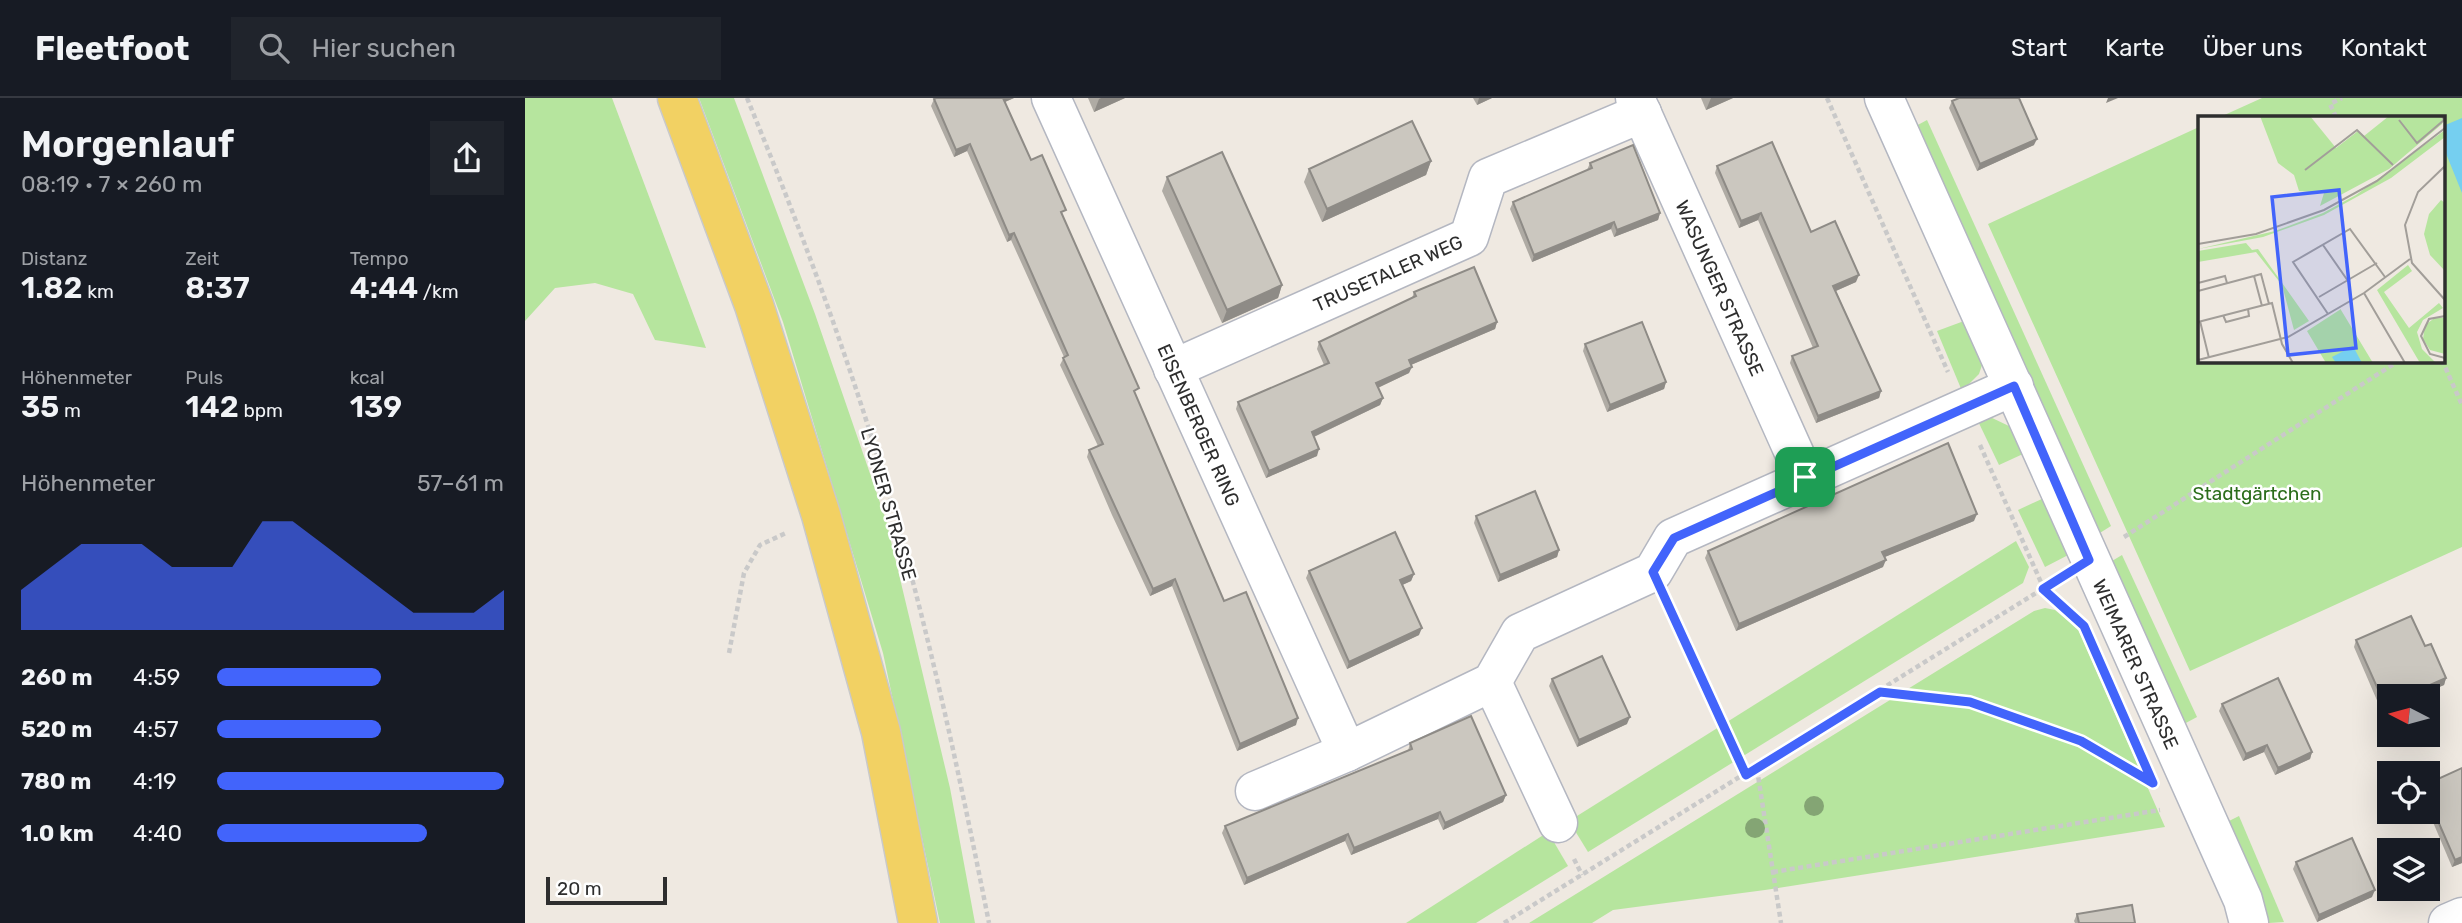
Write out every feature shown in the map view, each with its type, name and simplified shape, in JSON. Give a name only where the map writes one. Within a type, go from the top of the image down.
[{"type":"main road","points":[[677,98],[754,305],[821,515],[881,732],[918,923]]},
{"type":"street","name":"EISENBERGER RING","points":[[1051,98],[1347,752]]},
{"type":"street","name":"WEIMARER STRASSE","points":[[1884,98],[2243,900],[2249,923]]},
{"type":"street","name":"TRUSETALER WEG","points":[[1173,369],[1469,237],[1488,178],[1639,106]]},
{"type":"street","name":"WASUNGER STRASSE","points":[[1639,106],[1805,477]]},
{"type":"street","points":[[1255,791],[1347,752],[1492,682],[1520,633],[1653,572],[1674,538],[1805,477],[2014,386]]},
{"type":"street","points":[[1492,682],[1557,823]]},
{"type":"street","points":[[2448,923],[2462,917]]},
{"type":"path","name":"LYONER STRASSE","points":[[747,98],[778,173],[848,368],[895,516],[961,783],[989,923]]},
{"type":"path","points":[[1827,98],[2043,589],[2074,617]]},
{"type":"path","points":[[2336,116],[2330,104],[2342,98]]},
{"type":"path","points":[[1504,923],[1880,692],[2397,362]]},
{"type":"path","points":[[2443,362],[2462,405]]},
{"type":"path","points":[[729,653],[744,573],[760,545],[821,515]]},
{"type":"path","points":[[1653,572],[1746,775]]},
{"type":"path","points":[[1880,692],[1970,702],[2081,741],[2153,783],[2147,771]]},
{"type":"path","points":[[1757,769],[1781,923]]},
{"type":"path","points":[[1773,872],[2165,810],[2161,801]]},
{"type":"green space","points":[[525,98],[612,98],[706,348],[655,340],[633,294],[595,283],[555,288],[525,321]]},
{"type":"green space","points":[[699,98],[734,98],[815,314],[886,520],[950,788],[975,923],[940,923],[883,653],[783,322]]},
{"type":"green space","name":"Stadtgärtchen","points":[[2262,98],[2462,98],[2462,547],[2190,671],[1988,224],[2198,127],[2198,362],[2445,362],[2445,116],[2222,116]]},
{"type":"green space","points":[[1927,120],[2111,526],[2095,536],[1914,127]]},
{"type":"green space","points":[[1964,321],[1983,362],[1979,374],[1962,391],[1937,331]]},
{"type":"green space","points":[[1988,416],[2011,427],[2023,454],[1999,465],[1976,417]]},
{"type":"green space","points":[[2044,498],[2074,552],[2045,567],[2018,510]]},
{"type":"green space","points":[[2016,541],[2029,567],[2023,583],[1588,852],[1569,821]]},
{"type":"green space","points":[[2122,555],[2197,717],[2184,724],[2107,564]]},
{"type":"green space","points":[[2045,608],[2055,610],[2078,629],[2165,827],[1765,890],[1613,910],[1592,923],[1529,923],[2034,611]]},
{"type":"green space","points":[[2239,816],[2284,922],[2269,923],[2227,822]]},
{"type":"green space","points":[[1548,832],[1568,866],[1476,923],[1406,923]]},
{"type":"water","points":[[2462,118],[2462,193],[2445,151],[2445,125]]},
{"type":"building","points":[[1003,98],[1031,160],[1042,155],[1066,210],[1061,212],[1139,388],[1134,391],[1224,601],[1246,592],[1298,718],[1240,744],[1175,579],[1153,589],[1089,450],[1103,444],[1063,358],[1068,355],[1014,233],[1009,235],[970,144],[956,150],[934,99]]},
{"type":"building","points":[[1959,98],[2019,98],[2037,139],[1980,164],[1952,101]]},
{"type":"building","points":[[1412,121],[1431,161],[1327,209],[1309,169]]},
{"type":"building","points":[[1772,142],[1811,232],[1835,221],[1859,275],[1833,286],[1881,391],[1818,416],[1792,356],[1818,346],[1761,213],[1741,221],[1717,166]]},
{"type":"building","points":[[1633,145],[1660,213],[1617,230],[1614,222],[1534,255],[1513,202],[1592,168],[1590,163]]},
{"type":"building","points":[[1222,152],[1282,285],[1227,310],[1167,177]]},
{"type":"building","points":[[1474,267],[1497,322],[1409,360],[1412,367],[1376,383],[1383,398],[1312,432],[1319,449],[1269,471],[1238,402],[1329,363],[1319,342],[1416,296],[1414,292]]},
{"type":"building","points":[[1642,322],[1666,382],[1610,405],[1585,344]]},
{"type":"building","points":[[1948,443],[1977,514],[1882,552],[1886,560],[1739,624],[1708,551]]},
{"type":"building","points":[[1535,491],[1559,550],[1500,575],[1476,516]]},
{"type":"building","points":[[1395,532],[1414,574],[1400,580],[1422,628],[1349,662],[1309,571]]},
{"type":"building","points":[[2411,616],[2425,646],[2431,644],[2446,678],[2432,684],[2377,684],[2377,687],[2356,640]]},
{"type":"building","points":[[1602,656],[1630,717],[1579,740],[1552,679]]},
{"type":"building","points":[[2278,678],[2312,752],[2278,768],[2267,745],[2246,754],[2222,704]]},
{"type":"building","points":[[1471,716],[1506,795],[1445,823],[1440,812],[1354,848],[1348,834],[1247,878],[1225,826],[1412,749],[1410,743]]},
{"type":"building","points":[[2462,768],[2462,857],[2455,860],[2439,824],[2440,778]]},
{"type":"building","points":[[2352,838],[2375,890],[2319,915],[2296,862]]},
{"type":"building","points":[[2132,905],[2135,923],[2079,923],[2077,914]]},
{"type":"route","points":[[2014,386],[2089,560],[2043,589],[2084,626],[2153,783],[2081,741],[1970,702],[1880,692],[1746,775],[1653,572],[1674,538],[1805,477],[2014,386]]}]
